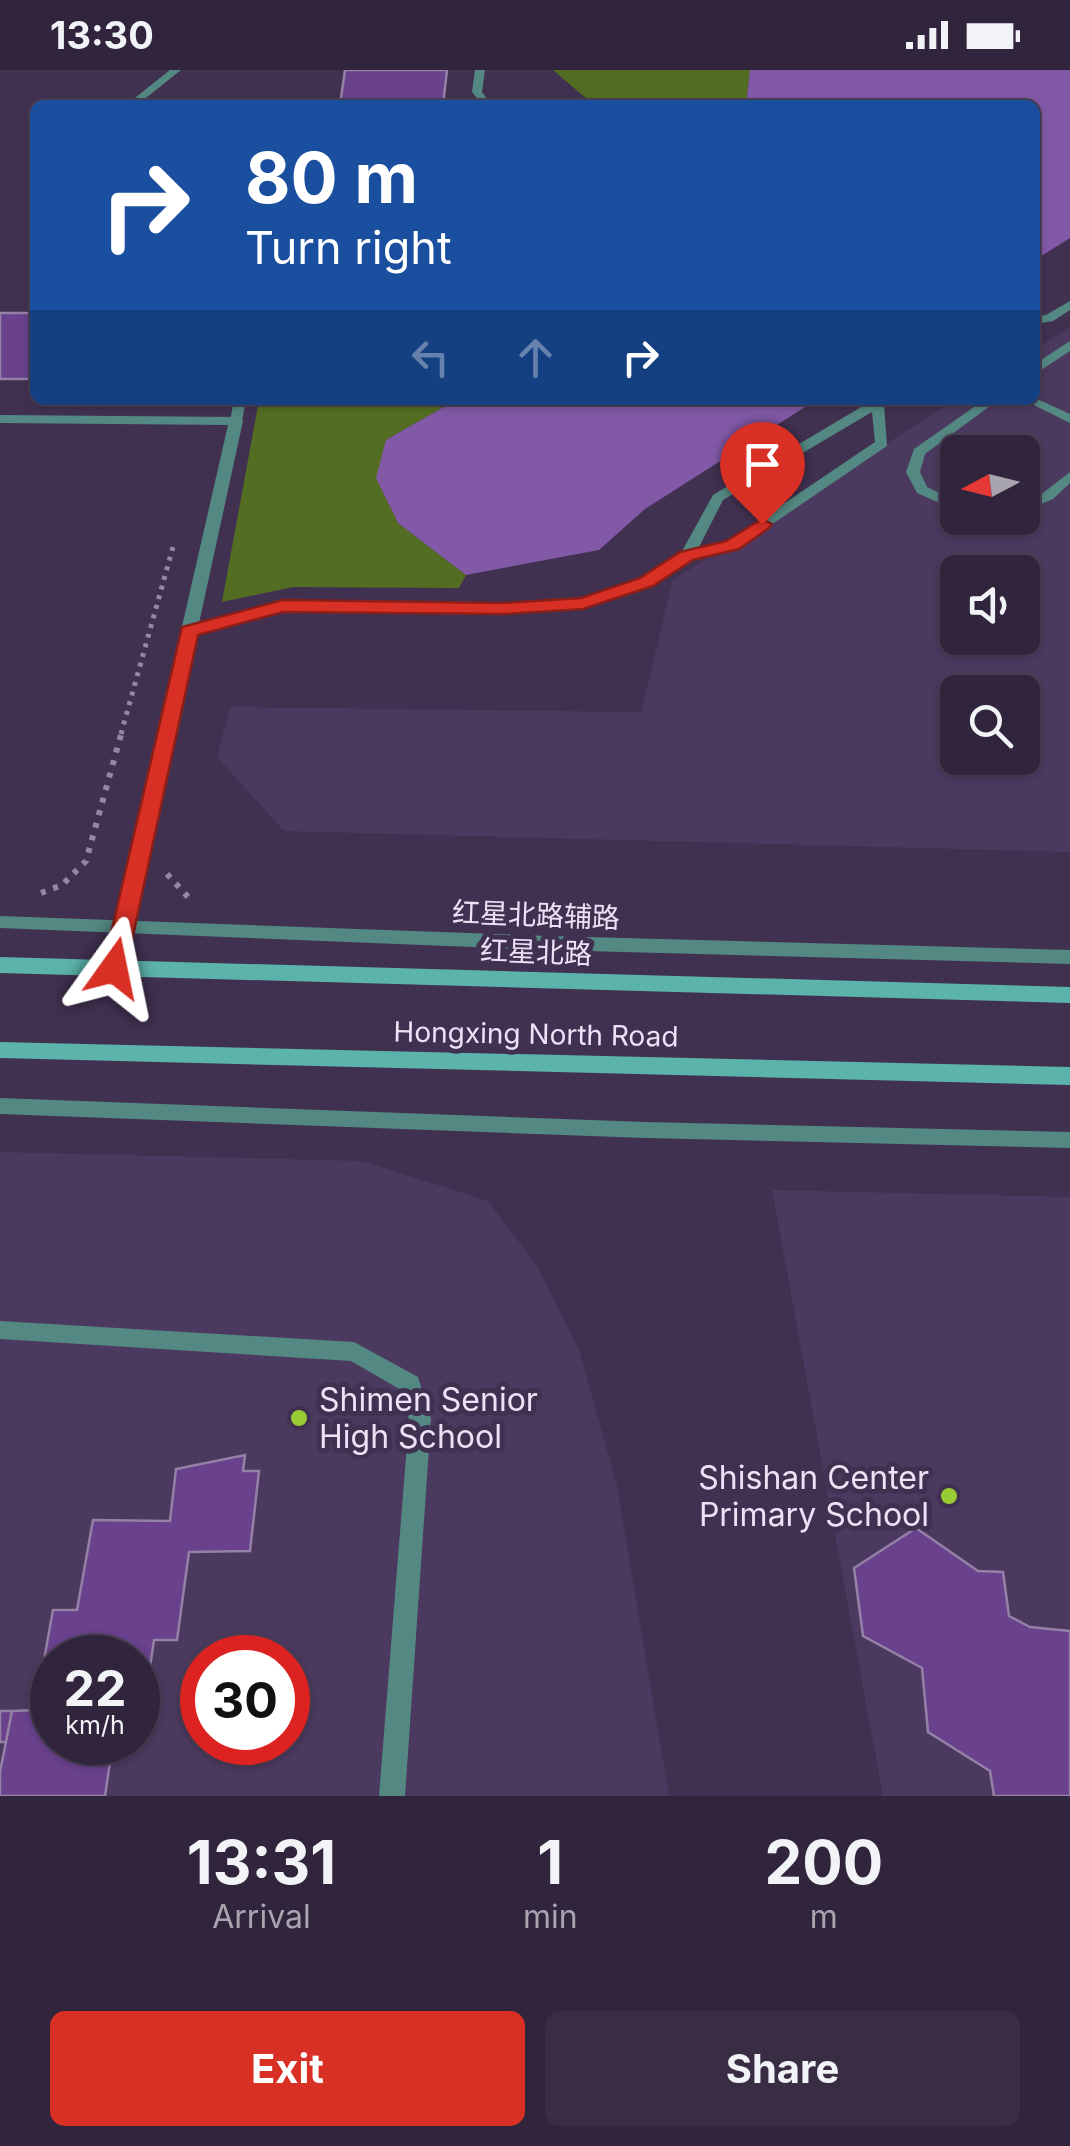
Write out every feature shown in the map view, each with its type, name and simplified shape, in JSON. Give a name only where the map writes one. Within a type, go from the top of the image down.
[{"type":"main road","name":"红星北路","points":[[0,965],[1070,995]]},
{"type":"main road","name":"Hongxing North Road","points":[[0,1050],[1070,1076]]},
{"type":"street","points":[[0,418],[236,421],[114,968]]},
{"type":"lane","points":[[137,100],[176,70]]},
{"type":"lane","points":[[480,70],[478,92],[484,100]]},
{"type":"lane","points":[[1040,319],[1070,305]]},
{"type":"lane","points":[[1040,366],[1070,345]]},
{"type":"lane","points":[[236,421],[239,405]]},
{"type":"lane","points":[[687,556],[718,498],[875,405]]},
{"type":"lane","points":[[189,632],[283,606],[504,608],[583,604],[646,582],[687,556],[732,545],[882,444],[880,405]]},
{"type":"lane","points":[[943,435],[985,405]]},
{"type":"lane","points":[[1040,405],[1070,419]]},
{"type":"lane","points":[[940,437],[919,452],[913,472],[922,490],[940,498]]},
{"type":"lane","points":[[1040,500],[1070,476]]},
{"type":"lane","name":"红星北路辅路","points":[[0,922],[548,943],[1070,957]]},
{"type":"lane","points":[[0,1106],[645,1130],[1070,1140]]},
{"type":"lane","points":[[0,1330],[354,1352],[410,1384],[420,1419],[392,1796]]},
{"type":"path","points":[[29,897],[62,886],[86,862],[174,545]]},
{"type":"path","points":[[164,872],[189,898],[209,899]]},
{"type":"shaded area","points":[[750,70],[1070,70],[1070,238],[1040,257],[1040,100],[747,100]]},
{"type":"shaded area","points":[[1070,327],[1070,852],[284,831],[217,757],[230,707],[641,712],[673,580],[947,405],[1040,405],[1040,346]]},
{"type":"shaded area","points":[[447,405],[808,405],[645,509],[599,550],[466,575],[398,523],[376,478],[386,440]]},
{"type":"shaded area","name":"Shimen Senior High School","points":[[0,1152],[362,1161],[488,1201],[537,1266],[579,1350],[617,1486],[669,1796],[0,1796]]},
{"type":"shaded area","name":"Shishan Center Primary School","points":[[772,1190],[1070,1197],[1070,1796],[883,1796]]},
{"type":"green space","points":[[553,70],[750,70],[747,100],[588,100]]},
{"type":"green space","points":[[258,405],[447,405],[386,440],[398,523],[466,575],[459,588],[293,587],[222,602]]},
{"type":"building","points":[[345,70],[447,70],[444,100],[341,100]]},
{"type":"building","points":[[0,313],[30,313],[30,379],[0,379]]},
{"type":"building","points":[[245,1455],[243,1471],[259,1471],[250,1551],[189,1552],[177,1640],[160,1640],[160,1635],[48,1635],[53,1610],[77,1610],[93,1520],[170,1521],[176,1469]]},
{"type":"building","points":[[916,1528],[978,1571],[1003,1572],[1009,1616],[1030,1627],[1070,1631],[1070,1796],[994,1796],[990,1771],[928,1732],[922,1668],[863,1636],[854,1568]]},
{"type":"building","points":[[30,1710],[30,1765],[110,1765],[105,1796],[0,1796],[0,1772],[12,1711]]},
{"type":"building","points":[[0,1711],[12,1711],[6,1742],[0,1742]]},
{"type":"place","name":"Shimen Senior High School","points":[[299,1418]]},
{"type":"place","name":"Shishan Center Primary School","points":[[949,1496]]},
{"type":"route","points":[[114,968],[189,632],[283,606],[504,608],[583,604],[646,582],[687,556],[732,545],[762,524]]}]
